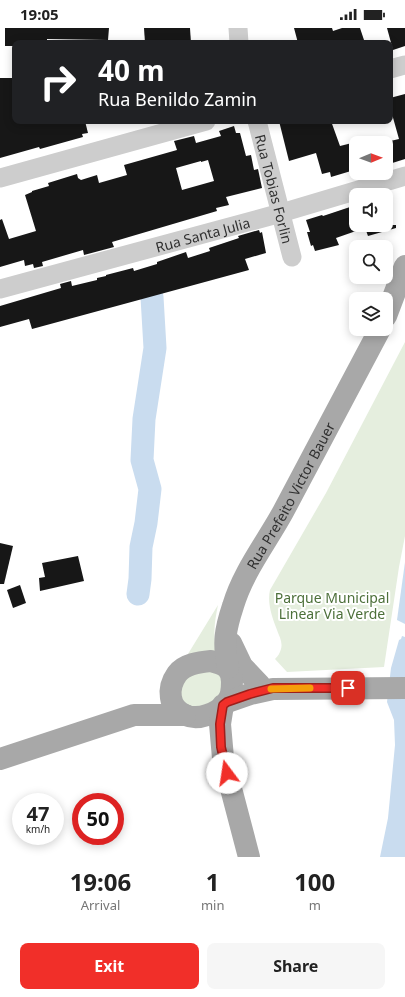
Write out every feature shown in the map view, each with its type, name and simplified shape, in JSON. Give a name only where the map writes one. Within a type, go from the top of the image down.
[{"type":"main road","points":[[393,298],[405,266]]},
{"type":"main road","name":"Rua Prefeito Victor Bauer","points":[[229,671],[224,641],[233,605],[240,585],[282,512],[376,336]]},
{"type":"main road","points":[[227,627],[229,639],[242,666],[275,687]]},
{"type":"main road","points":[[134,715],[160,692],[177,673],[192,664],[201,662],[210,661],[219,663],[229,671],[275,687]]},
{"type":"main road","points":[[229,671],[232,688],[225,704],[220,724],[222,753],[249,857]]},
{"type":"main road","points":[[177,673],[170,697],[176,709],[185,715]]},
{"type":"main road","points":[[0,759],[134,715],[185,715],[199,717],[210,715],[219,710],[225,704],[250,694],[275,687],[405,688]]},
{"type":"street","points":[[238,28],[239,40]]},
{"type":"street","points":[[393,68],[405,65]]},
{"type":"street","points":[[0,178],[195,124]]},
{"type":"street","name":"Rua Tobias Forlin","points":[[258,124],[292,257]]},
{"type":"street","name":"Rua Santa Julia","points":[[0,289],[281,213],[405,176]]},
{"type":"green space","name":"Parque Municipal Linear Via Verde","points":[[405,342],[405,536],[384,667],[287,672],[275,659],[280,652],[282,644],[270,610],[270,590],[326,493]]},
{"type":"green space","points":[[218,605],[214,630],[217,655],[180,667]]},
{"type":"green space","points":[[223,670],[222,703],[182,709],[178,679],[183,673]]},
{"type":"water","points":[[405,562],[405,624],[397,620]]},
{"type":"water","points":[[402,636],[405,637],[405,857],[380,857],[388,818],[395,745],[394,720],[387,702],[391,668],[399,640]]},
{"type":"building","points":[[5,28],[109,28],[108,40],[12,40],[12,46],[5,46]]},
{"type":"building","points":[[144,28],[190,28],[191,40],[145,40]]},
{"type":"building","points":[[294,28],[332,28],[333,31],[342,28],[360,28],[364,40],[297,40]]},
{"type":"building","points":[[387,28],[405,28],[405,46],[393,50],[393,40],[390,40]]},
{"type":"building","points":[[0,78],[12,78],[12,124],[86,124],[88,133],[82,134],[83,137],[0,158]]},
{"type":"building","points":[[405,94],[405,159],[393,163],[393,140],[399,139],[393,118],[393,97]]},
{"type":"building","points":[[280,124],[332,124],[340,146],[349,144],[349,172],[331,177],[330,172],[322,174],[316,153],[289,161]]},
{"type":"building","points":[[234,126],[236,133],[240,133],[246,156],[251,155],[254,170],[258,169],[262,188],[226,197],[229,205],[216,208],[217,211],[112,242],[114,247],[84,255],[83,250],[42,262],[43,266],[34,268],[33,264],[25,266],[24,260],[0,267],[0,220],[2,219],[9,239],[36,231],[25,195],[32,191],[49,186],[48,183],[77,174],[78,178],[81,180],[97,175],[99,183],[127,175],[124,165],[177,150],[174,141],[194,136],[196,143],[221,136],[219,131]],"holes":[[[208,160],[214,181],[182,190],[176,168]]]},
{"type":"building","points":[[349,207],[349,232],[353,232],[336,238],[339,245],[315,251],[313,245],[311,246],[307,232],[310,232],[306,220],[322,215],[323,216]]},
{"type":"building","points":[[393,225],[396,225],[396,228],[393,229]]},
{"type":"building","points":[[259,230],[260,233],[262,232],[266,253],[245,259],[249,270],[32,329],[29,319],[0,327],[0,306],[61,288],[60,284],[71,281],[72,286],[97,280],[97,278],[106,275],[133,268],[134,271],[157,264],[157,262],[186,252],[188,258],[210,251],[209,248],[239,238],[238,236]]},
{"type":"building","points":[[367,232],[382,232],[368,236]]},
{"type":"building","points":[[0,543],[13,546],[4,584],[0,584]]},
{"type":"building","points":[[78,556],[84,581],[40,591],[39,578],[45,577],[42,563]]},
{"type":"building","points":[[20,585],[26,603],[13,608],[7,590]]},
{"type":"waterway","points":[[138,594],[141,547],[146,523],[150,489],[142,460],[144,419],[155,348],[152,297]]},
{"type":"slow traffic","points":[[271,689],[310,688]]},
{"type":"route","points":[[227,773],[220,736],[223,705],[227,702],[273,688],[348,688]]}]
